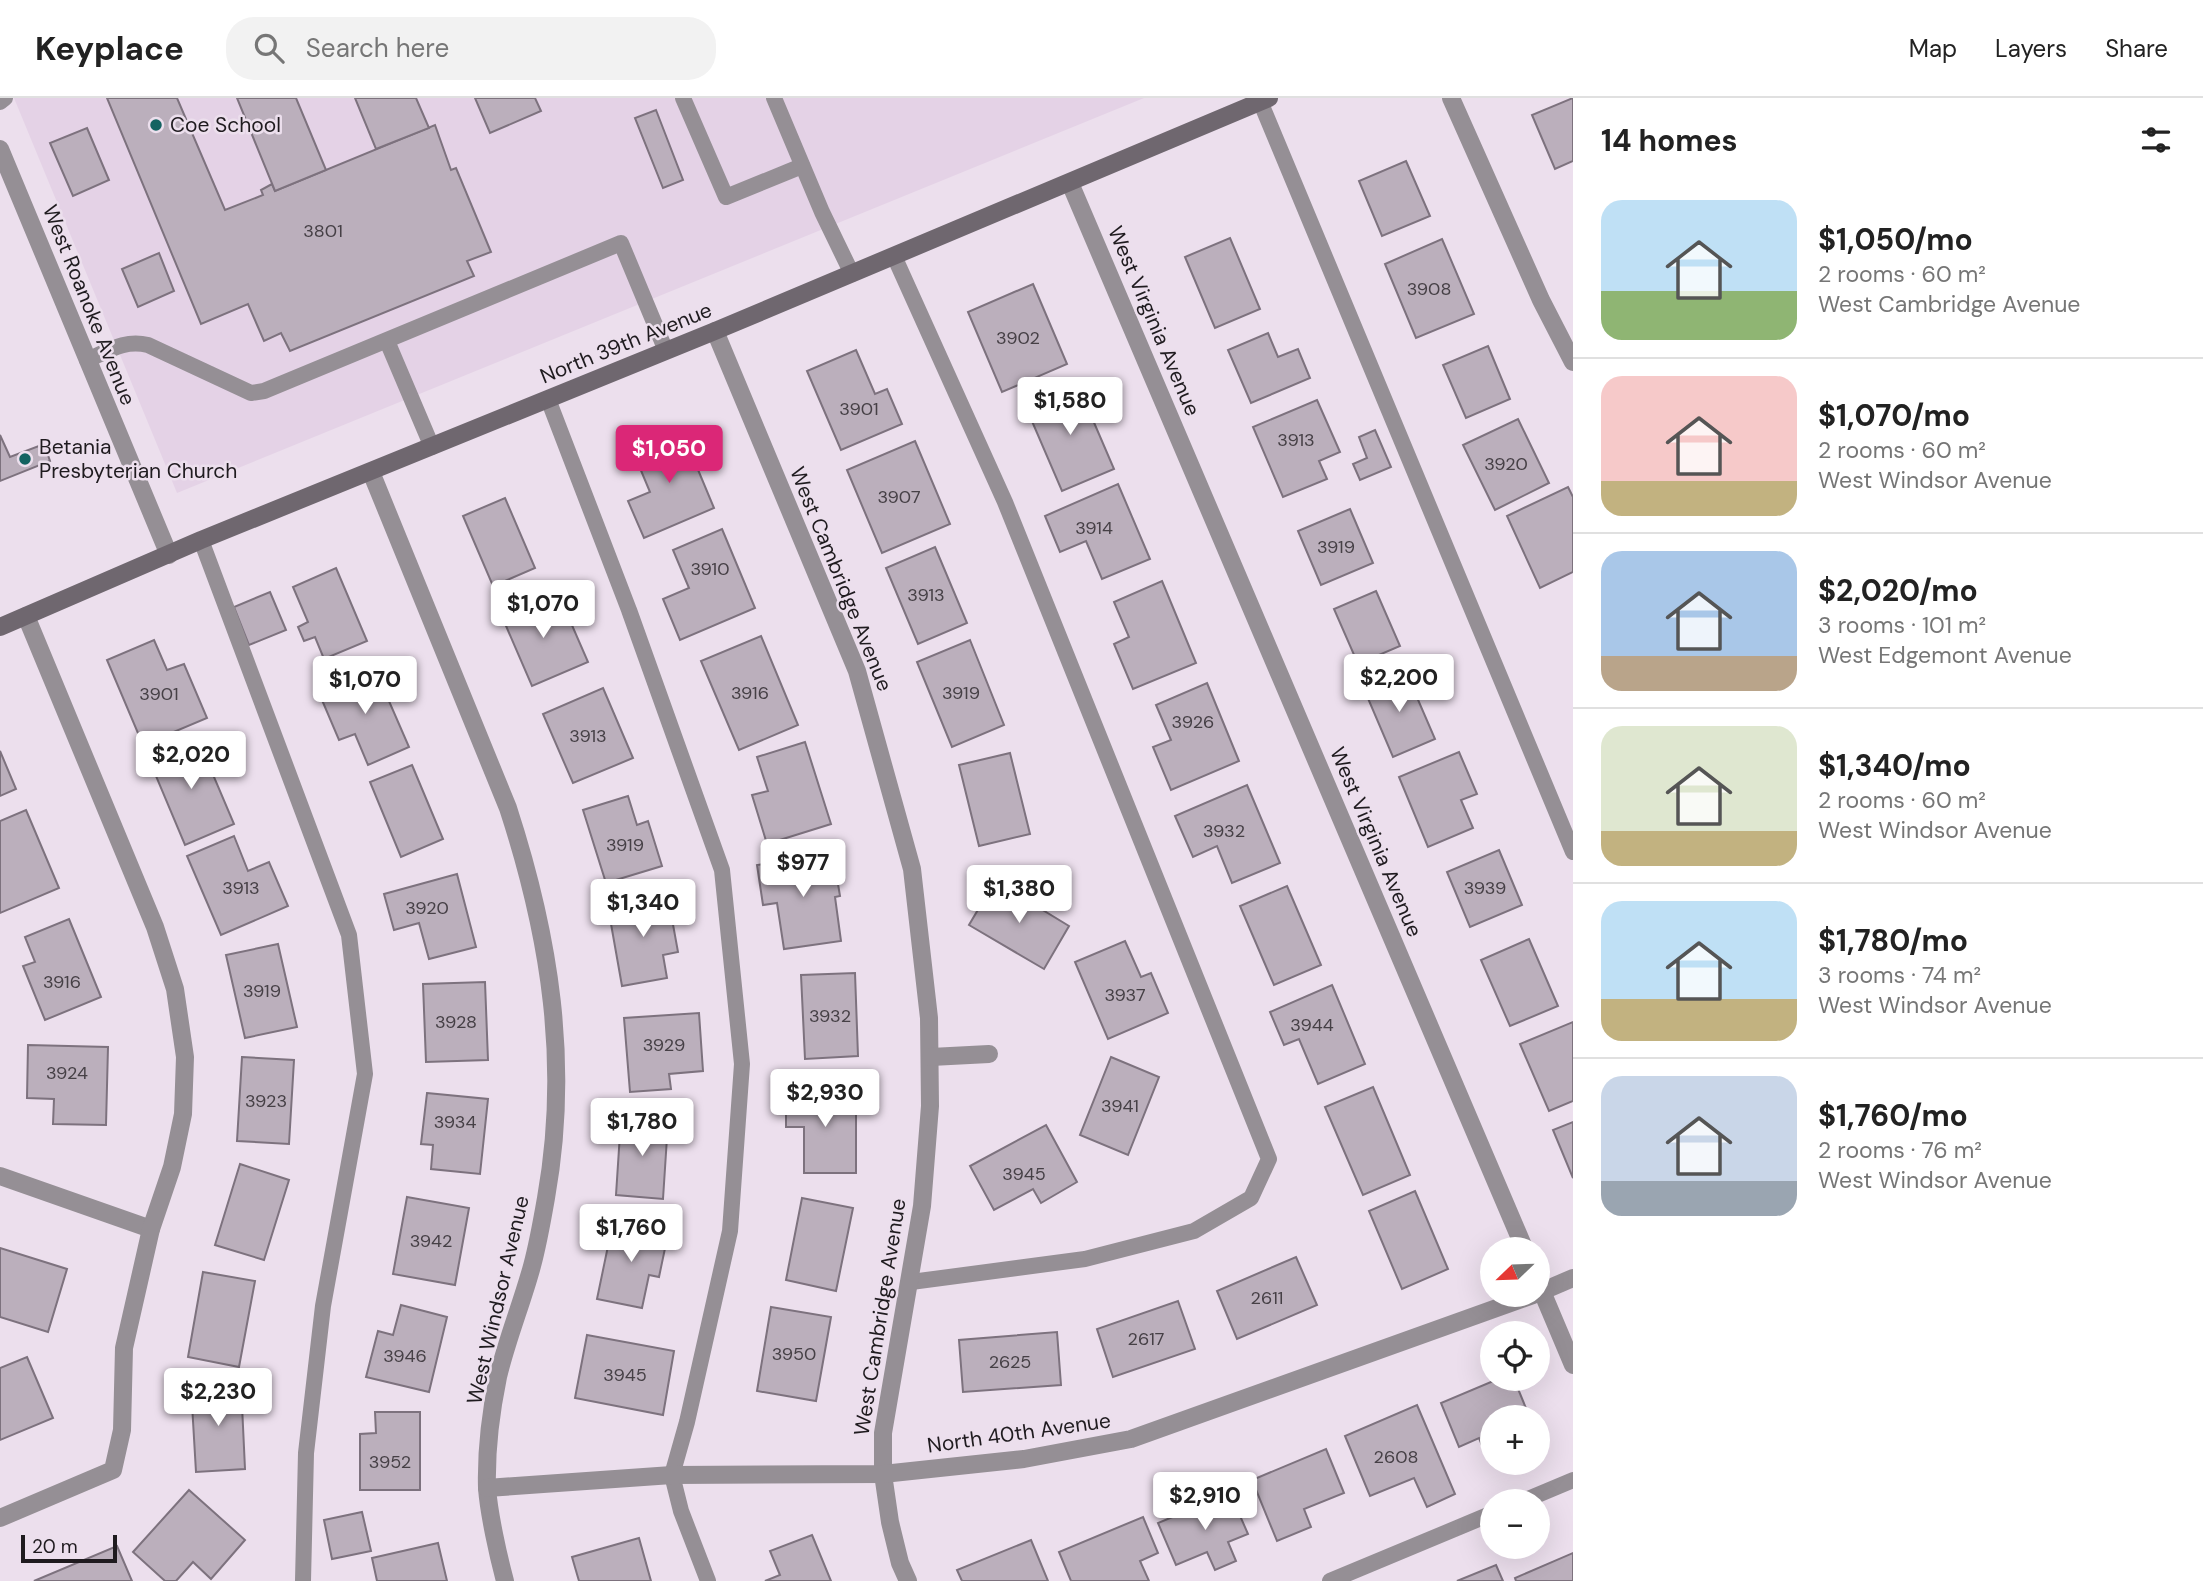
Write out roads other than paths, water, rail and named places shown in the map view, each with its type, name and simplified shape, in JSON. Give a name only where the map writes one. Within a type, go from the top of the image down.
[{"type":"street","points":[[1451,98],[1541,300],[1573,362]]},
{"type":"street","name":"North 39th Avenue","points":[[0,627],[201,540],[715,331],[1265,100]]},
{"type":"street","name":"West Roanoke Avenue","points":[[0,149],[169,555]]},
{"type":"street","name":"West Virginia Avenue","points":[[1070,183],[1519,1237]]},
{"type":"street","name":"West Cambridge Avenue","points":[[715,331],[857,671],[912,869],[929,1018],[930,1106],[922,1206],[883,1433],[883,1474],[890,1522],[900,1563],[908,1581]]},
{"type":"street","name":"West Windsor Avenue","points":[[371,472],[508,808],[525,862],[540,925],[549,984],[557,1053],[558,1103],[550,1170],[532,1266],[498,1377],[490,1436],[487,1488],[505,1581]]},
{"type":"street","points":[[0,1518],[113,1470],[122,1430],[124,1348],[150,1229],[172,1167],[183,1114],[185,1057],[175,989],[155,927],[26,616]]},
{"type":"street","points":[[931,1057],[989,1054]]},
{"type":"street","points":[[0,1176],[150,1229]]},
{"type":"street","name":"North 40th Avenue","points":[[1550,1286],[1573,1278]]},
{"type":"street","name":"North 40th Avenue","points":[[487,1488],[671,1475],[883,1474],[1024,1459],[1131,1439],[1492,1307]]},
{"type":"street","points":[[1546,1307],[1573,1365]]},
{"type":"lane","points":[[0,102],[5,98]]},
{"type":"lane","points":[[683,98],[726,197],[802,166]]},
{"type":"lane","points":[[774,98],[852,274]]},
{"type":"lane","points":[[1265,100],[1573,852]]},
{"type":"lane","points":[[87,360],[123,344],[136,342],[148,345],[251,393],[264,391],[621,243],[666,351]]},
{"type":"lane","points":[[894,256],[1005,502],[1269,1159],[1251,1198],[1194,1231],[1085,1259],[911,1282]]},
{"type":"lane","points":[[387,341],[432,447]]},
{"type":"lane","points":[[548,399],[629,610],[722,870],[742,1065],[730,1231],[687,1422],[671,1475],[681,1511],[708,1581]]},
{"type":"lane","points":[[201,540],[349,935],[365,1074],[323,1306],[306,1453],[303,1581]]},
{"type":"lane","points":[[1550,1490],[1573,1480]]},
{"type":"lane","points":[[1330,1581],[1480,1518]]},
{"type":"place","name":"Coe School","points":[[156,125]]},
{"type":"place","name":"Betania Presbyterian Church","points":[[25,459]]}]
